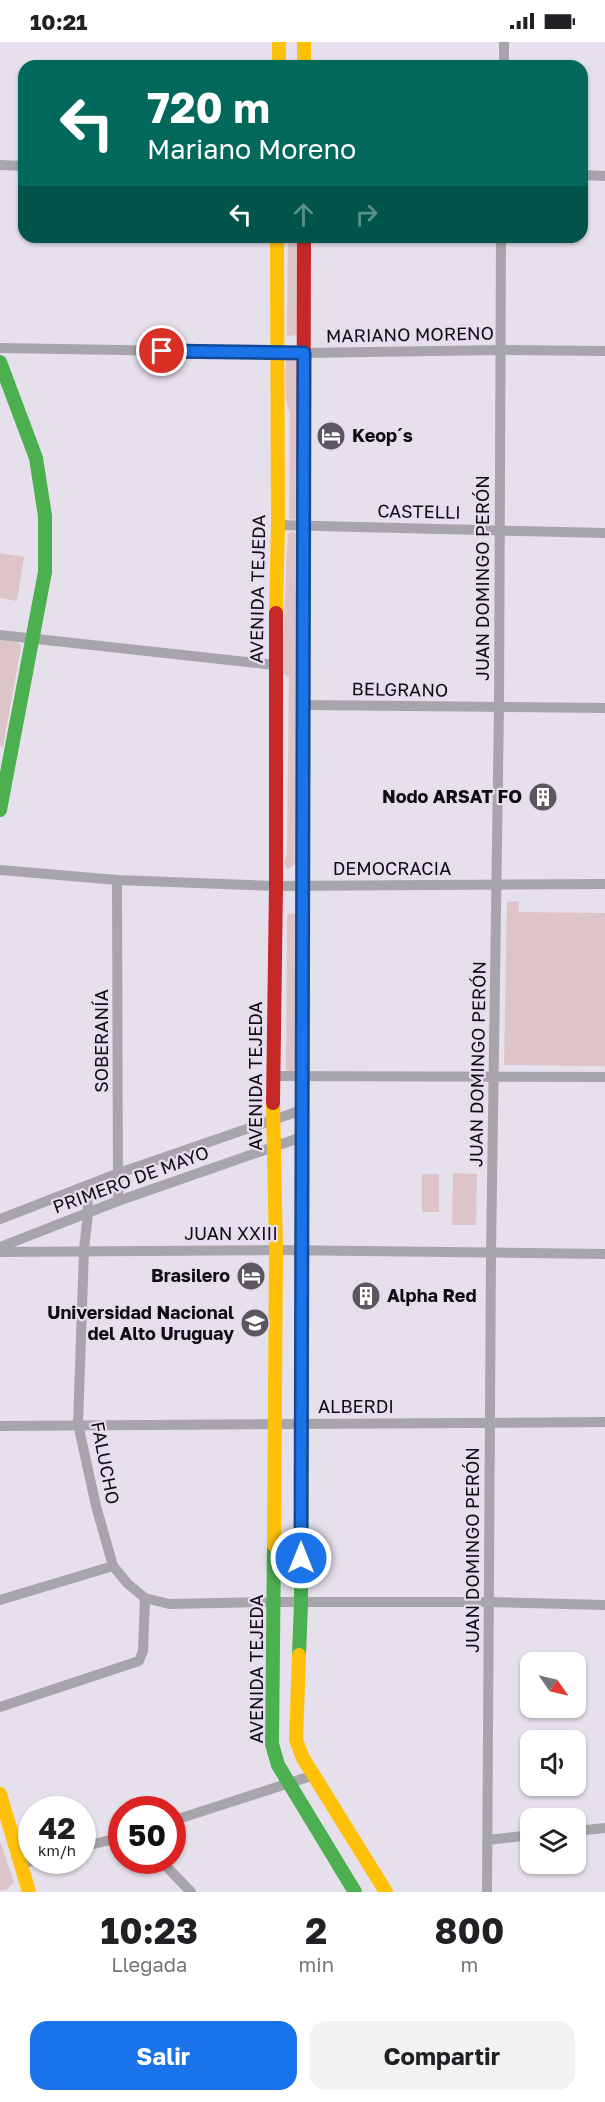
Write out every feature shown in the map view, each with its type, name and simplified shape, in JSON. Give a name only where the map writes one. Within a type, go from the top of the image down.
[{"type":"main road","points":[[279,42],[279,60]]},
{"type":"main road","points":[[304,42],[304,60]]},
{"type":"main road","name":"AVENIDA TEJEDA","points":[[277,243],[278,525],[273,1076],[276,1250],[275,1602],[272,1744],[278,1765],[355,1892]]},
{"type":"main road","points":[[304,243],[302,1424],[301,1603],[296,1740],[303,1758],[386,1892]]},
{"type":"main road","points":[[0,362],[36,458],[45,516],[45,572],[0,810]]},
{"type":"main road","points":[[0,1794],[18,1854]]},
{"type":"main road","points":[[24,1874],[29,1892]]},
{"type":"street","points":[[504,42],[504,60]]},
{"type":"street","points":[[0,165],[18,166]]},
{"type":"street","points":[[588,175],[605,176]]},
{"type":"street","name":"JUAN DOMINGO PERÓN","points":[[487,1892],[491,1253],[499,707],[501,243]]},
{"type":"street","name":"MARIANO MORENO","points":[[0,348],[278,353],[605,351]]},
{"type":"street","name":"CASTELLI","points":[[278,525],[605,533]]},
{"type":"street","points":[[0,635],[275,665]]},
{"type":"street","name":"BELGRANO","points":[[303,705],[605,708]]},
{"type":"street","name":"DEMOCRACIA","points":[[0,870],[117,880],[276,886],[605,884]]},
{"type":"street","name":"SOBERANÍA","points":[[117,880],[118,1201]]},
{"type":"street","points":[[273,1076],[605,1077]]},
{"type":"street","name":"PRIMERO DE MAYO","points":[[0,1219],[119,1173],[302,1110]]},
{"type":"street","name":"PRIMERO DE MAYO","points":[[0,1247],[118,1201],[302,1137]]},
{"type":"street","name":"FALUCHO","points":[[87,1186],[88,1213],[84,1250],[78,1424],[96,1506],[113,1566]]},
{"type":"street","name":"JUAN XXIII","points":[[0,1252],[276,1250],[605,1254]]},
{"type":"street","name":"ALBERDI","points":[[0,1426],[605,1422]]},
{"type":"street","points":[[0,1600],[113,1566],[128,1584],[145,1598],[169,1604],[489,1602],[605,1605]]},
{"type":"street","points":[[0,1707],[139,1661],[143,1651],[145,1598]]},
{"type":"street","points":[[186,1817],[314,1775]]},
{"type":"street","points":[[586,1830],[605,1828]]},
{"type":"street","points":[[488,1840],[520,1836]]},
{"type":"street","points":[[174,1874],[191,1892]]},
{"type":"shaded area","points":[[288,243],[297,243],[298,335],[287,336]]},
{"type":"shaded area","points":[[292,358],[298,361],[299,518],[294,520],[289,519],[290,413],[285,387],[286,360]]},
{"type":"shaded area","points":[[290,532],[298,536],[296,863],[287,869],[284,863],[287,853],[289,678],[282,672],[287,548]]},
{"type":"shaded area","points":[[0,553],[24,557],[17,601],[0,598]]},
{"type":"shaded area","points":[[0,640],[18,642],[21,647],[3,747],[0,746]]},
{"type":"shaded area","points":[[518,901],[519,912],[605,913],[605,1066],[504,1065],[507,902]]},
{"type":"shaded area","points":[[292,913],[296,915],[295,1069],[292,1073],[286,1070],[287,915]]},
{"type":"shaded area","points":[[453,1173],[477,1174],[476,1225],[452,1225]]},
{"type":"shaded area","points":[[422,1174],[439,1174],[439,1212],[422,1212]]},
{"type":"shaded area","points":[[0,1841],[14,1882],[7,1889],[0,1891]]},
{"type":"traffic: fast","points":[[0,362],[36,458],[45,516],[45,572],[0,810]]},
{"type":"traffic: fast","points":[[299,1655],[302,1142]]},
{"type":"traffic: fast","points":[[274,1545],[272,1744],[278,1765],[355,1892]]},
{"type":"traffic: slow","points":[[279,42],[279,60]]},
{"type":"traffic: slow","points":[[304,42],[304,60]]},
{"type":"traffic: slow","points":[[276,613],[277,243]]},
{"type":"traffic: slow","points":[[302,1142],[303,652]]},
{"type":"traffic: slow","points":[[273,1103],[276,1250],[274,1545]]},
{"type":"traffic: slow","points":[[299,1655],[296,1740],[303,1758],[386,1892]]},
{"type":"traffic: slow","points":[[0,1794],[29,1892]]},
{"type":"traffic: jam","points":[[303,652],[304,243]]},
{"type":"traffic: jam","points":[[273,1103],[276,613]]},
{"type":"place","name":"Keop´s","points":[[331,436]]},
{"type":"place","name":"Nodo ARSAT FO","points":[[543,797]]},
{"type":"place","name":"Brasilero","points":[[251,1276]]},
{"type":"place","name":"Alpha Red","points":[[366,1296]]},
{"type":"place","name":"Universidad Nacional del Alto Uruguay","points":[[255,1323]]},
{"type":"route","points":[[162,351],[304,353],[301,1558]]}]
